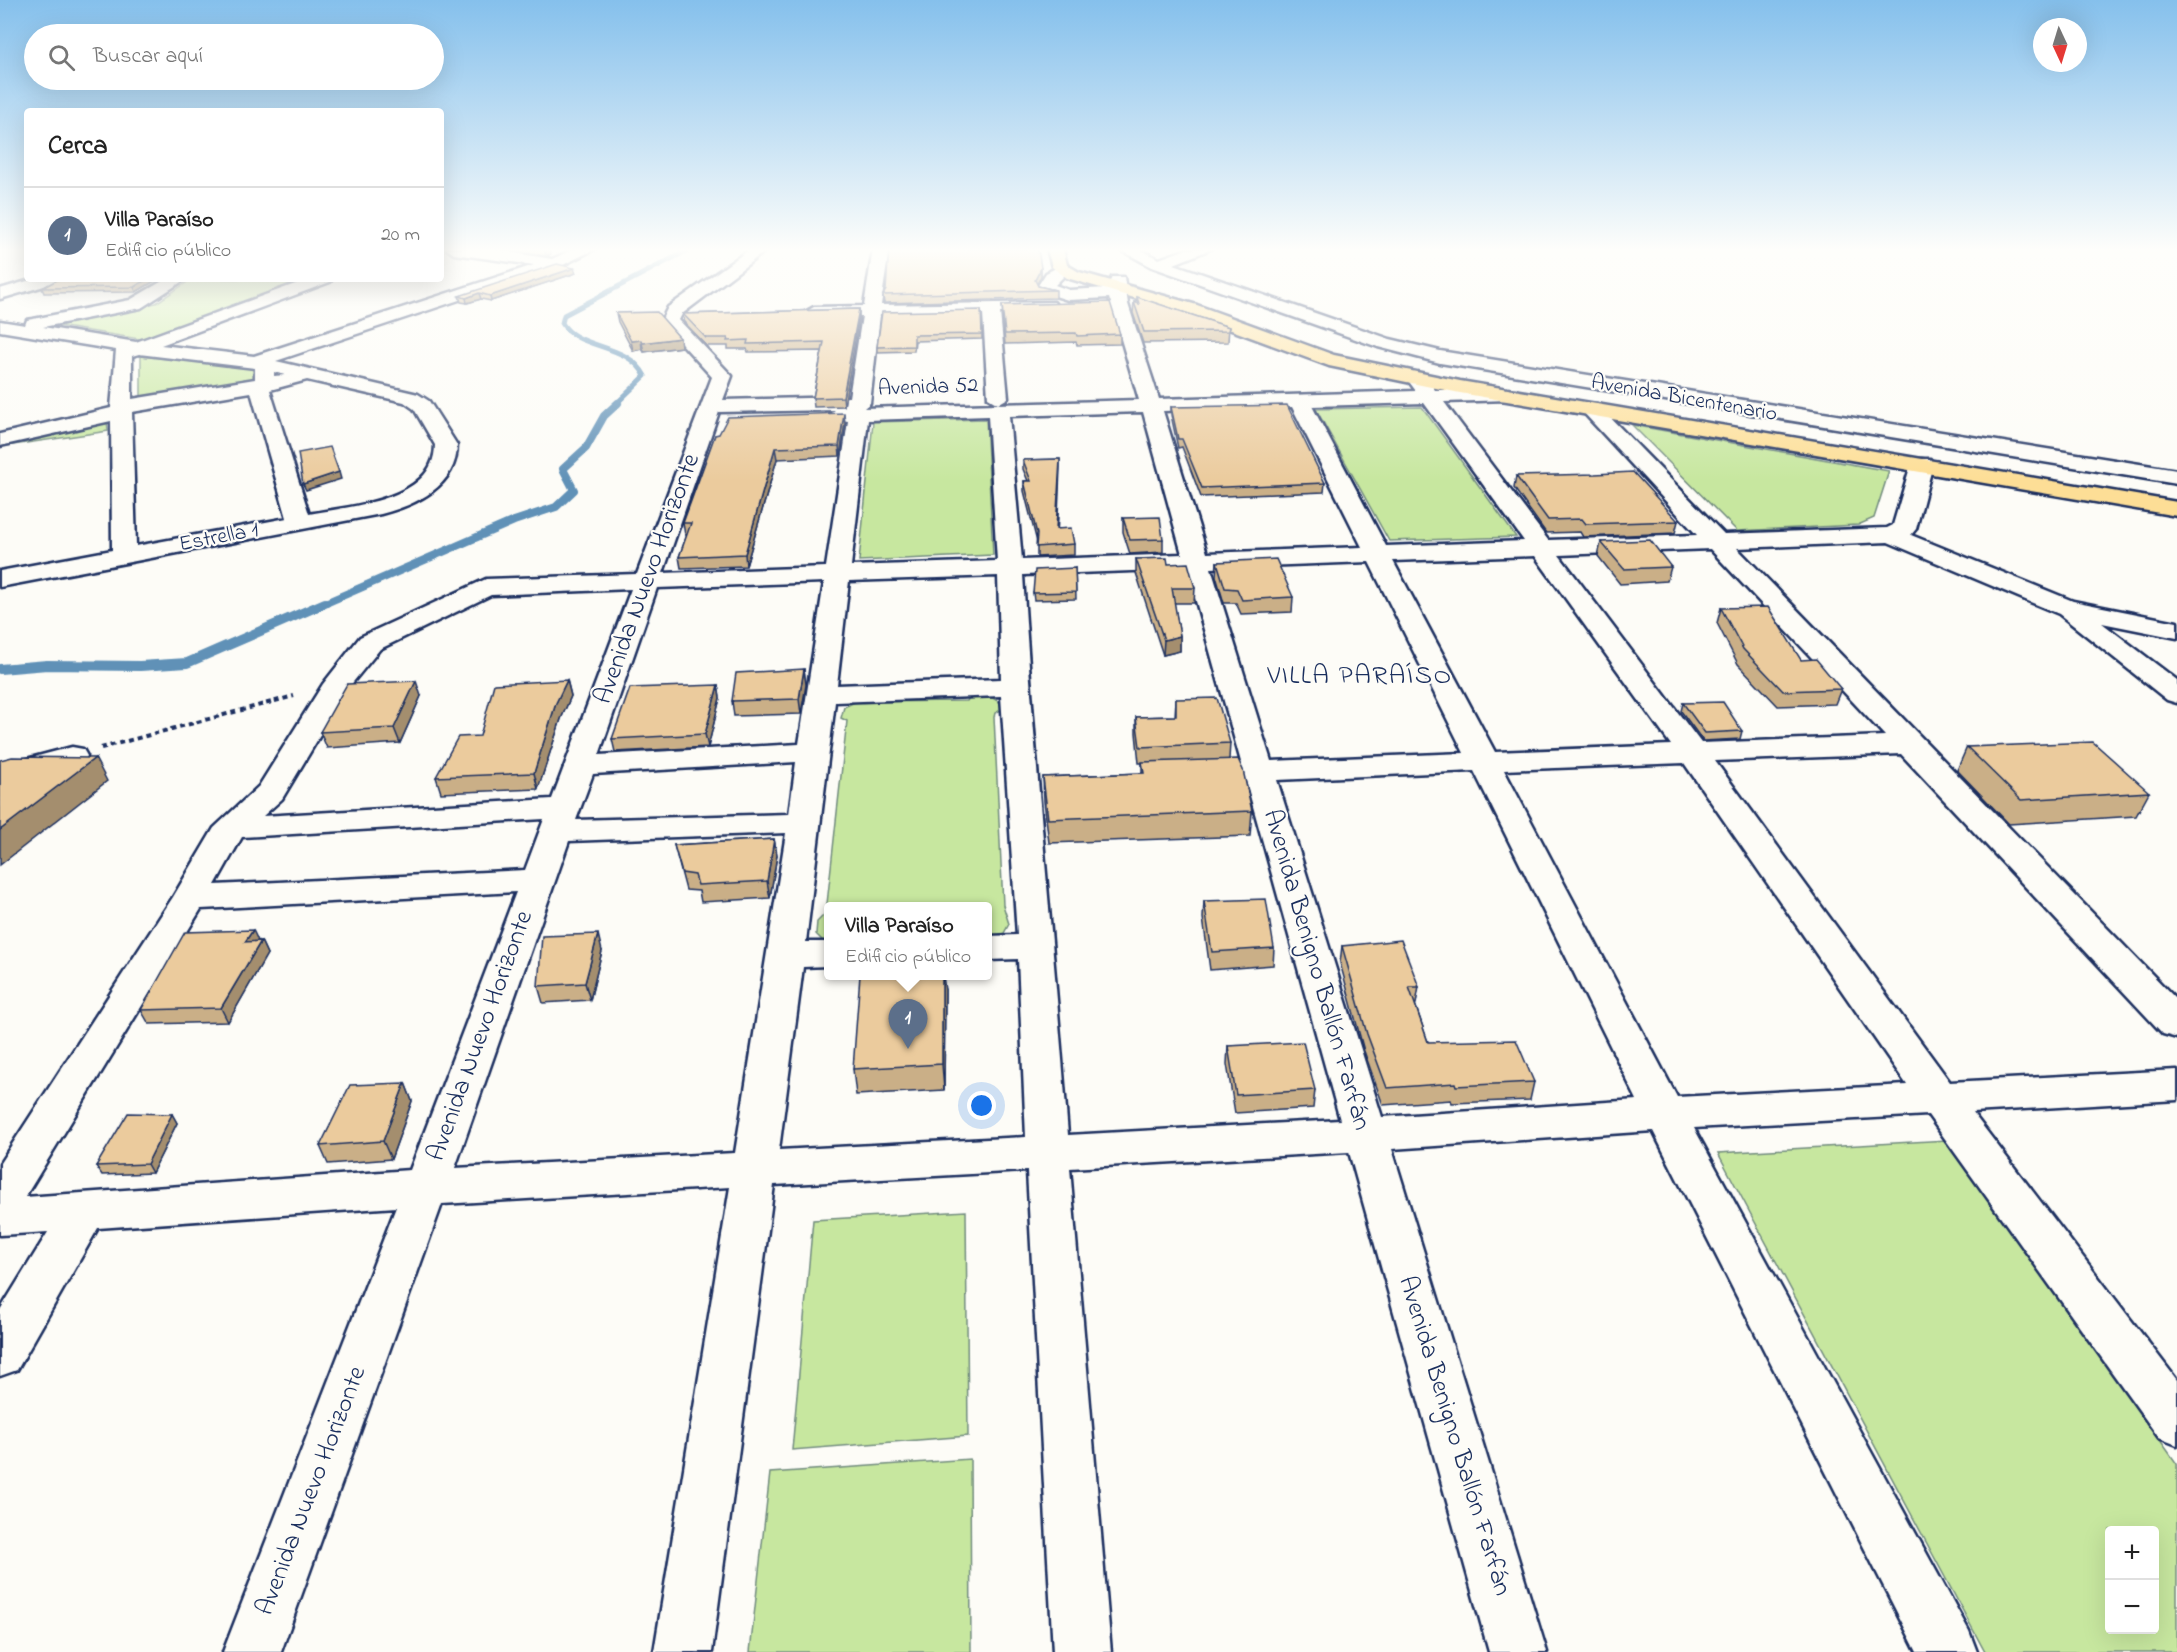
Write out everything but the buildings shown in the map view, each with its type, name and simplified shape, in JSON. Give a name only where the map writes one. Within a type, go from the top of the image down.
[{"type":"main road","name":"Avenida Bicentenario","points":[[1237,326],[1329,360],[1432,388],[1509,394],[2177,509]]},
{"type":"street","points":[[124,556],[123,353],[197,326]]},
{"type":"street","points":[[0,440],[123,409],[261,370],[382,326]]},
{"type":"street","name":"Avenida Nuevo Horizonte","points":[[252,1652],[426,1187],[722,376],[675,326]]},
{"type":"street","points":[[683,1652],[786,956],[870,326]]},
{"type":"street","points":[[992,326],[1010,567],[1015,687],[1033,779],[1036,946],[1082,1652]]},
{"type":"street","name":"Avenida Benigno Ballón Farfán","points":[[1127,326],[1518,1652]]},
{"type":"street","points":[[1336,326],[1384,343],[1440,357],[2177,477]]},
{"type":"street","points":[[3,328],[138,348],[261,370]]},
{"type":"street","points":[[261,370],[260,390],[300,523]]},
{"type":"street","name":"Estrella 1","points":[[0,579],[300,523],[396,502],[432,480],[445,463],[446,445],[418,402],[411,398],[316,375],[261,370]]},
{"type":"street","points":[[1149,399],[1299,401],[1432,388],[1509,394]]},
{"type":"street","points":[[1432,388],[1543,549],[1692,752],[1940,1100],[2177,1421]]},
{"type":"street","name":"Avenida 52","points":[[709,412],[1432,388]]},
{"type":"street","points":[[1299,401],[1665,1114],[1948,1652]]},
{"type":"street","points":[[1590,408],[2177,1024]]},
{"type":"street","points":[[1897,532],[1922,464]]},
{"type":"street","points":[[0,1200],[190,898],[231,828],[271,792],[336,684],[370,643],[486,587],[1719,543],[1897,532],[2071,602],[2177,630]]},
{"type":"street","points":[[2071,602],[2177,614]]},
{"type":"street","points":[[2071,602],[2177,694]]},
{"type":"street","points":[[820,694],[1015,687]]},
{"type":"street","points":[[1211,773],[1910,744]]},
{"type":"street","points":[[579,765],[813,752]]},
{"type":"street","points":[[3,777],[72,756]]},
{"type":"street","points":[[231,828],[559,820],[803,823]]},
{"type":"street","points":[[190,898],[537,880]]},
{"type":"street","points":[[992,948],[1036,946]]},
{"type":"street","points":[[786,956],[824,954]]},
{"type":"street","points":[[0,1217],[755,1167],[1364,1135],[1665,1114],[2177,1085]]},
{"type":"street","points":[[0,1354],[85,1210]]},
{"type":"path","points":[[72,756],[336,684]]},
{"type":"green space","points":[[59,326],[183,326],[146,340]]},
{"type":"green space","points":[[141,356],[250,368],[254,369],[253,380],[141,400]]},
{"type":"green space","points":[[1422,407],[1516,537],[1389,541],[1316,409]]},
{"type":"green space","points":[[986,419],[993,555],[859,561],[873,422]]},
{"type":"green space","points":[[107,421],[108,431],[0,447],[0,446]]},
{"type":"green space","points":[[1632,425],[1889,471],[1874,518],[1858,525],[1737,531]]},
{"type":"green space","points":[[991,697],[1001,703],[1001,710],[995,713],[994,717],[1003,905],[1009,924],[1004,933],[992,937],[992,902],[827,902],[847,721],[841,718],[844,707],[855,702],[967,701],[969,698]]},
{"type":"green space","points":[[824,915],[824,942],[816,934],[817,922]]},
{"type":"green space","points":[[1948,1140],[2177,1464],[2177,1652],[1985,1652],[1718,1153]]},
{"type":"green space","points":[[966,1211],[968,1436],[792,1450],[813,1220]]},
{"type":"green space","points":[[970,1459],[971,1652],[750,1652],[770,1473]]},
{"type":"waterway","points":[[564,326],[579,338],[627,357],[645,376],[616,404]]},
{"type":"waterway","points":[[321,605],[514,521],[556,507],[574,490],[563,469],[586,448],[604,416],[618,403]]},
{"type":"waterway","points":[[0,669],[47,665],[140,666],[187,663],[325,603]]},
{"type":"place","name":"Villa Paraíso","points":[[908,1049]]},
{"type":"district","name":"VILLA PARAÍSO","points":[[1360,676]]}]
